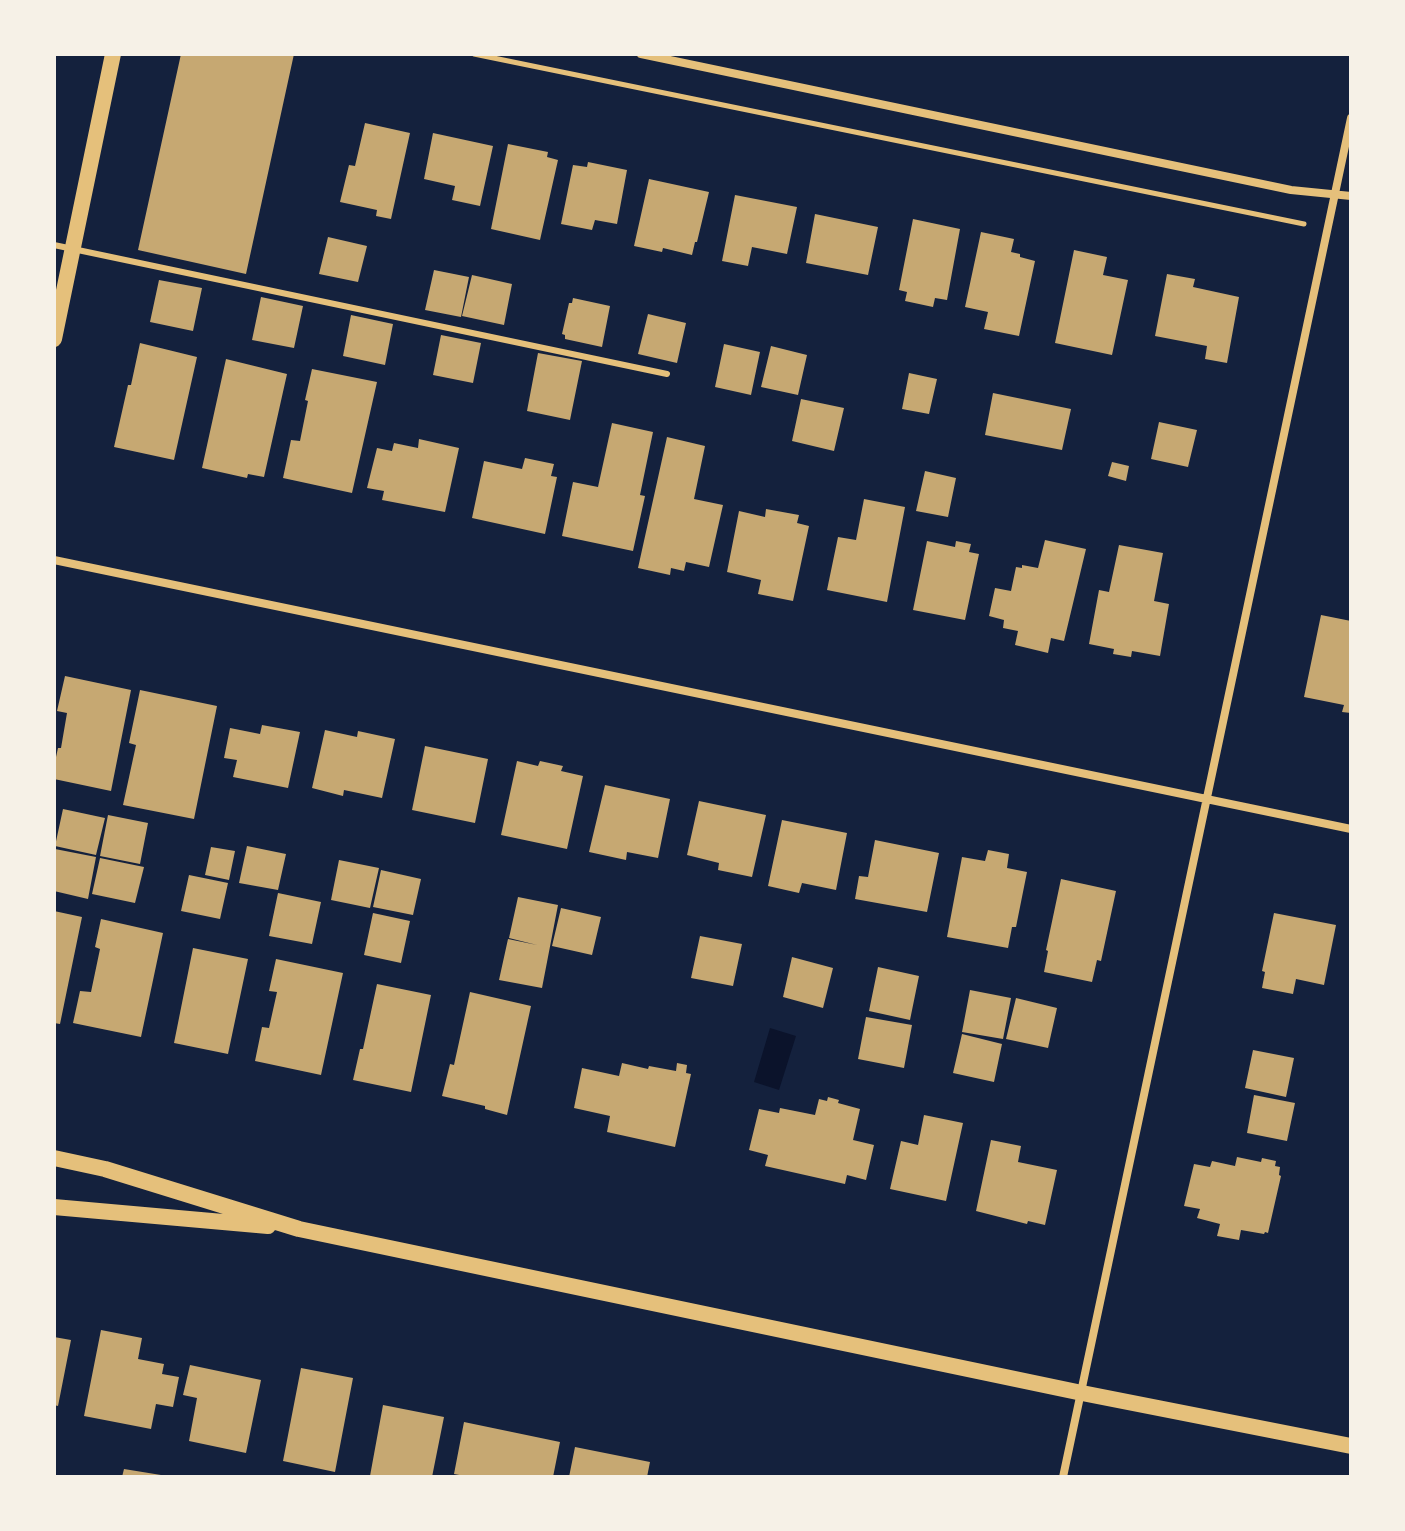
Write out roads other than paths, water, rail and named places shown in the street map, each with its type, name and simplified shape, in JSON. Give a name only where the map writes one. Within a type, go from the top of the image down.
[{"type":"main road","points":[[54,339],[113,54]]},
{"type":"main road","points":[[54,1158],[105,1169],[299,1229],[1082,1393],[1351,1446]]},
{"type":"main road","points":[[54,1207],[299,1229]]},
{"type":"street","points":[[641,54],[1291,190],[1351,196]]},
{"type":"street","points":[[1063,1477],[1351,118]]},
{"type":"street","points":[[54,560],[1351,829]]},
{"type":"lane","points":[[54,245],[667,374]]},
{"type":"water","points":[[770,1028],[796,1036],[779,1090],[754,1082]]}]
